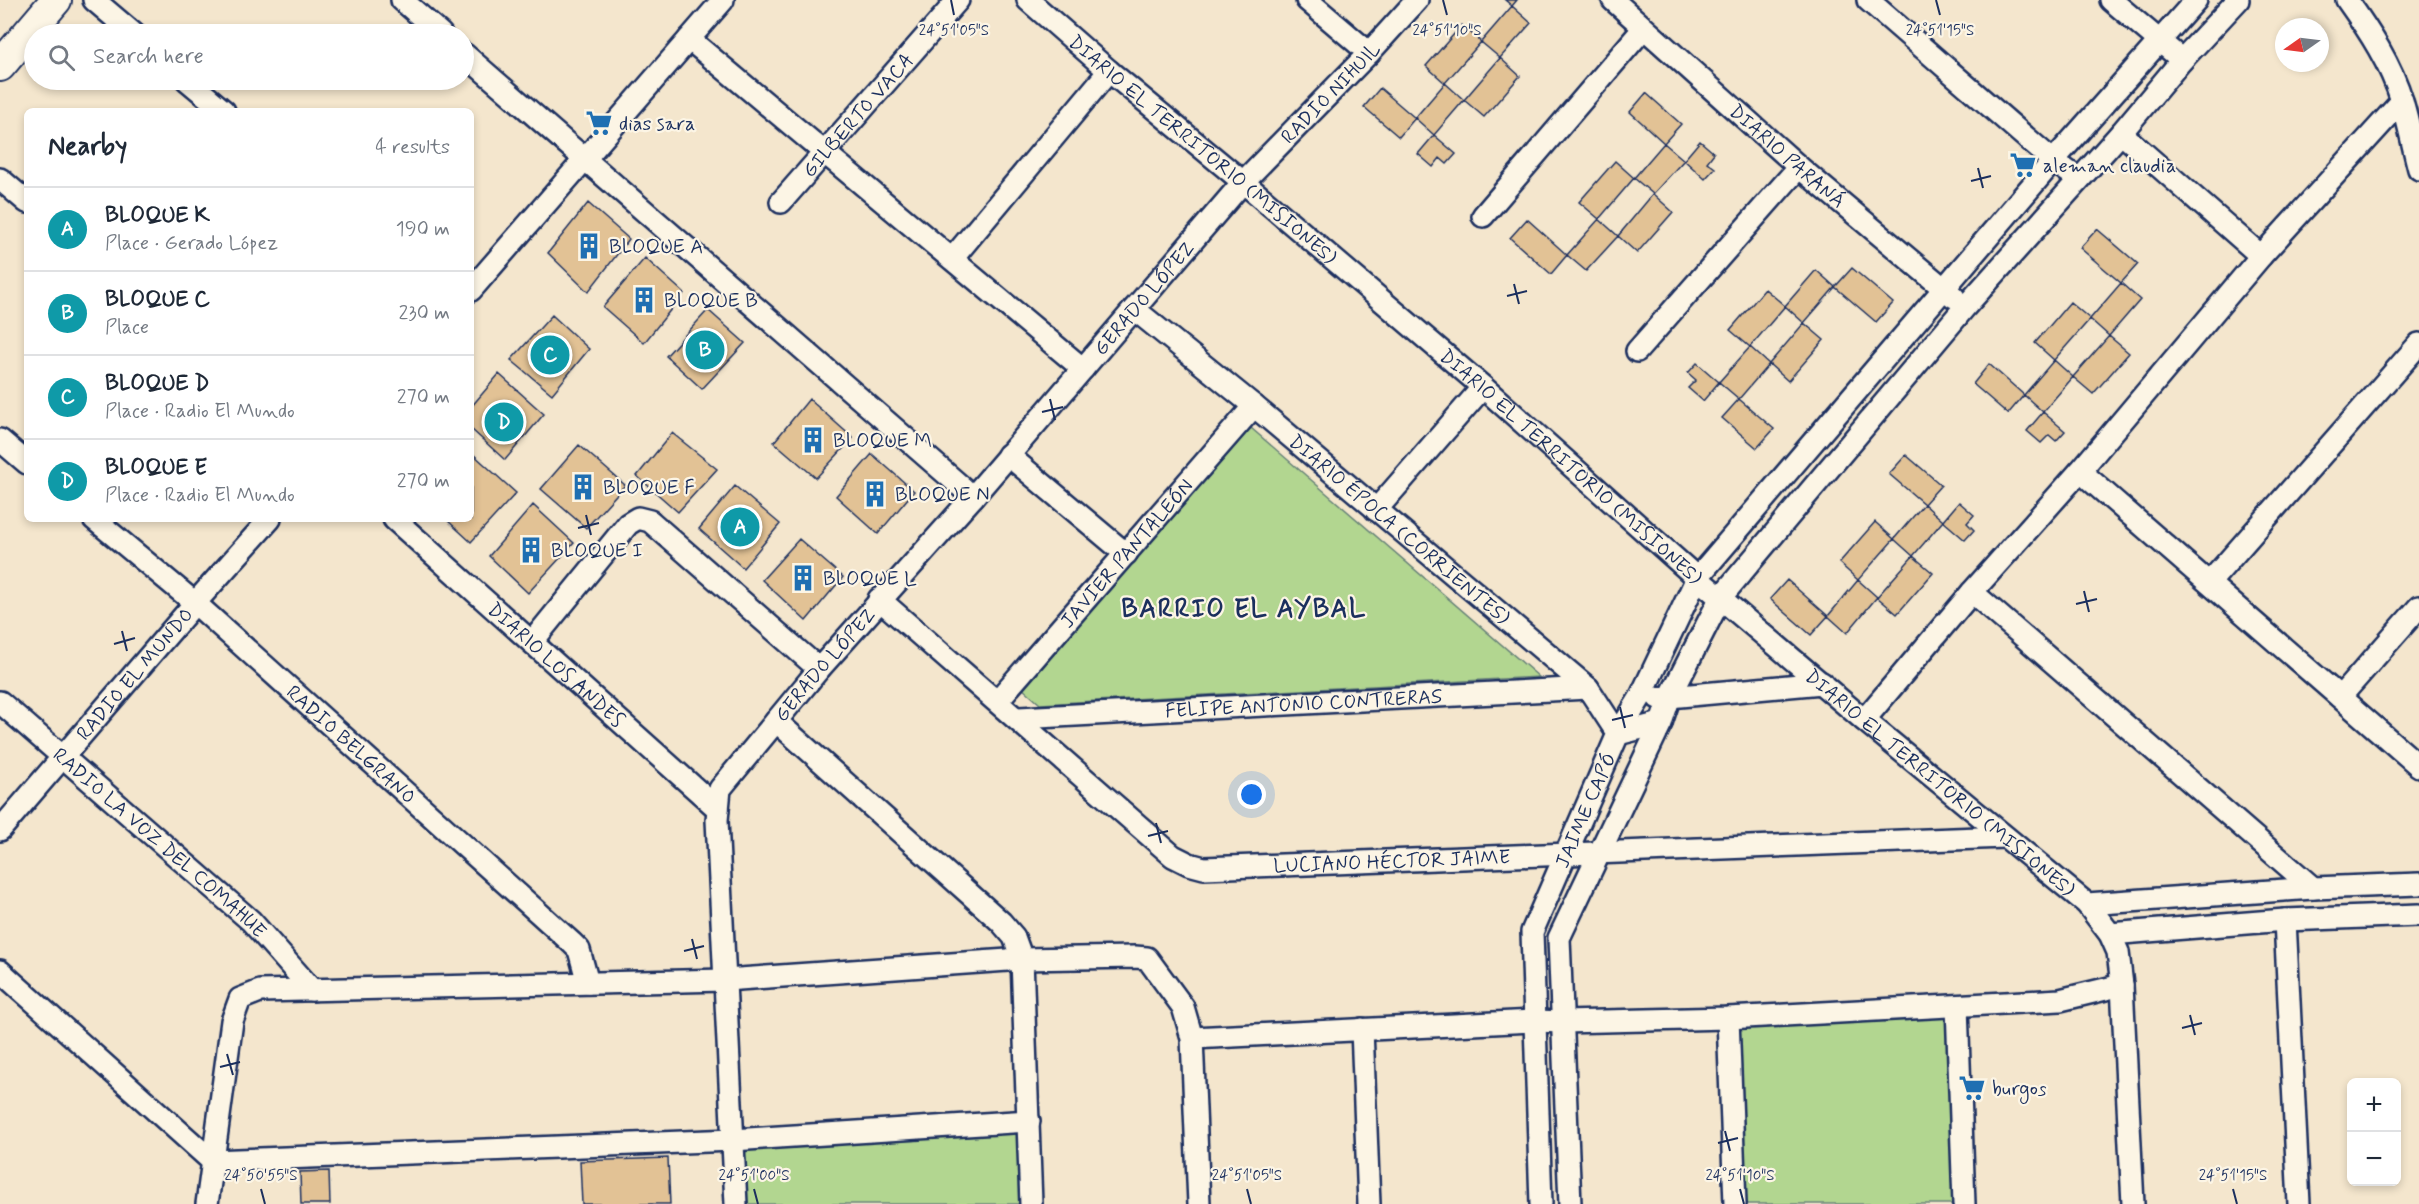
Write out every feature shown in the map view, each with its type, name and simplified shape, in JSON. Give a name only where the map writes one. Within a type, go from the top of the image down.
[{"type":"street","points":[[36,24],[56,0]]},
{"type":"street","points":[[93,0],[122,24]]},
{"type":"street","points":[[402,0],[430,24]]},
{"type":"street","name":"GILBERTO VACA","points":[[781,202],[958,0]]},
{"type":"street","name":"DIARIO EL TERRITORIO (MISIONES)","points":[[1028,0],[1108,71],[1243,182],[1483,387],[1697,578],[1864,720],[2087,904],[2110,934],[2118,952],[2122,985],[2133,1204]]},
{"type":"street","points":[[1307,0],[1369,53]]},
{"type":"street","name":"RADIO NIHUIL","points":[[1243,182],[1369,53],[1417,0]]},
{"type":"street","name":"DIARIO PARANÁ","points":[[1613,0],[1799,167],[1965,307]]},
{"type":"street","points":[[1868,0],[2054,161],[2079,179]]},
{"type":"street","points":[[2111,0],[2182,60]]},
{"type":"street","name":"JAIME CAPÓ","points":[[1541,1204],[1532,932],[1618,734],[1640,698],[1697,578],[2054,161],[2196,0]]},
{"type":"street","name":"JAIME CAPÓ","points":[[1570,1204],[1559,938],[1661,723],[1669,699],[1720,597],[1965,307],[2121,133],[2182,60],[2238,0]]},
{"type":"street","points":[[2347,0],[2371,34],[2402,101],[2419,169]]},
{"type":"street","points":[[474,287],[689,39],[714,3]]},
{"type":"street","points":[[1483,216],[1643,29]]},
{"type":"street","points":[[0,66],[24,38]]},
{"type":"street","points":[[689,39],[1083,369]]},
{"type":"street","points":[[474,63],[973,497]]},
{"type":"street","points":[[952,259],[1108,71]]},
{"type":"street","points":[[199,90],[220,108]]},
{"type":"street","points":[[1864,720],[1972,592],[2080,471],[2261,256],[2402,101]]},
{"type":"street","points":[[2121,133],[2261,256]]},
{"type":"street","points":[[1637,351],[1799,167]]},
{"type":"street","points":[[0,179],[24,199]]},
{"type":"street","name":"GERADO LÓPEZ","points":[[736,1204],[718,809],[720,789],[879,599],[973,497],[1243,182]]},
{"type":"street","name":"DIARIO ÉPOCA (CORRIENTES)","points":[[1134,309],[1254,406],[1588,688],[1618,734]]},
{"type":"street","points":[[2210,582],[2419,344]]},
{"type":"street","points":[[1376,510],[1483,387]]},
{"type":"street","name":"JAVIER PANTALEÓN","points":[[998,700],[1254,406]]},
{"type":"street","points":[[0,440],[24,460]]},
{"type":"street","points":[[1008,455],[1126,554]]},
{"type":"street","points":[[2080,471],[2419,766]]},
{"type":"street","points":[[532,642],[628,524],[638,518],[650,521],[819,669]]},
{"type":"street","name":"RADIO BELGRANO","points":[[98,522],[195,603],[572,943],[579,950],[588,983]]},
{"type":"street","name":"RADIO EL MUNDO","points":[[0,830],[267,522]]},
{"type":"street","name":"DIARIO LOS ANDES","points":[[397,522],[718,809]]},
{"type":"street","points":[[1972,592],[2313,888]]},
{"type":"street","name":"LUCIANO HÉCTOR JAIME","points":[[879,599],[998,700],[1173,855],[1189,864],[1204,868],[2005,837]]},
{"type":"street","points":[[2340,697],[2419,607]]},
{"type":"street","points":[[1640,698],[1669,699],[1822,683]]},
{"type":"street","name":"FELIPE ANTONIO CONTRERAS","points":[[1018,718],[1588,688]]},
{"type":"street","name":"RADIO LA VOZ DEL COMAHUE","points":[[0,702],[251,921],[312,990]]},
{"type":"street","points":[[776,722],[1001,922],[1014,937],[1023,959],[1030,1204]]},
{"type":"street","points":[[1618,734],[1661,723]]},
{"type":"street","points":[[2087,904],[2313,888],[2419,884]]},
{"type":"street","points":[[2110,934],[2285,920],[2419,915]]},
{"type":"street","points":[[2285,920],[2299,1204]]},
{"type":"street","points":[[207,1204],[232,1021],[240,999],[260,991],[725,980],[1023,959],[1147,958],[1182,1007],[1192,1038],[1199,1204]]},
{"type":"street","points":[[0,971],[212,1161],[733,1140],[1029,1121]]},
{"type":"street","points":[[1192,1038],[1534,1021],[1728,1018],[1957,1006],[2060,1000],[2122,985]]},
{"type":"street","points":[[1957,1006],[1964,1204]]},
{"type":"street","points":[[1728,1018],[1735,1204]]},
{"type":"street","points":[[1362,1029],[1369,1204]]},
{"type":"green space","points":[[1251,428],[1539,677],[1040,704],[1022,688]]},
{"type":"green space","points":[[1955,1007],[1965,1204],[1736,1204],[1729,1018]]},
{"type":"green space","points":[[1029,1122],[1030,1204],[736,1204],[732,1132]]},
{"type":"building","points":[[1505,0],[1517,0],[1512,6]]},
{"type":"building","points":[[1512,6],[1531,23],[1500,58],[1481,42]]},
{"type":"building","points":[[1462,25],[1481,42],[1445,83],[1426,66]]},
{"type":"building","points":[[1500,58],[1520,76],[1484,117],[1464,100]]},
{"type":"building","points":[[1445,83],[1464,100],[1434,135],[1415,118]]},
{"type":"building","points":[[1380,88],[1415,118],[1399,137],[1364,107]]},
{"type":"building","points":[[1646,93],[1681,124],[1664,143],[1630,112]]},
{"type":"building","points":[[1434,135],[1456,154],[1447,164],[1440,158],[1433,167],[1418,154]]},
{"type":"building","points":[[1700,141],[1714,153],[1707,162],[1715,168],[1705,179],[1684,160]]},
{"type":"building","points":[[1664,143],[1684,160],[1653,194],[1634,178]]},
{"type":"building","points":[[1615,161],[1634,178],[1599,219],[1579,202]]},
{"type":"building","points":[[1653,194],[1673,212],[1637,253],[1618,236]]},
{"type":"building","name":"BLOQUE A","points":[[588,203],[629,239],[588,292],[548,253]]},
{"type":"building","points":[[1527,219],[1567,255],[1551,274],[1510,238]]},
{"type":"building","points":[[1599,219],[1618,236],[1586,271],[1567,255]]},
{"type":"building","points":[[2097,229],[2138,264],[2121,283],[2080,248]]},
{"type":"building","name":"BLOQUE B","points":[[645,258],[684,293],[644,343],[603,307]]},
{"type":"building","points":[[1852,268],[1893,303],[1876,322],[1835,287]]},
{"type":"building","points":[[1816,270],[1835,287],[1804,323],[1785,306]]},
{"type":"building","points":[[2121,283],[2140,300],[2109,336],[2090,319]]},
{"type":"building","points":[[1765,289],[1785,306],[1750,347],[1730,330]]},
{"type":"building","points":[[2070,302],[2090,319],[2054,360],[2035,343]]},
{"type":"building","points":[[708,310],[745,343],[702,389],[666,356]]},
{"type":"building","points":[[552,315],[589,349],[552,394],[511,360]]},
{"type":"building","points":[[1804,323],[1824,340],[1788,381],[1769,364]]},
{"type":"building","points":[[2109,336],[2129,353],[2093,394],[2073,377]]},
{"type":"building","points":[[1750,347],[1769,364],[1739,399],[1719,382]]},
{"type":"building","points":[[2054,360],[2073,377],[2043,412],[2024,395]]},
{"type":"building","points":[[1697,363],[1719,382],[1703,401],[1688,388],[1696,380],[1688,373]]},
{"type":"building","points":[[1989,364],[2024,395],[2008,414],[1973,384]]},
{"type":"building","points":[[499,374],[544,414],[505,460],[474,432],[474,403]]},
{"type":"building","name":"BLOQUE M","points":[[809,399],[853,438],[816,478],[774,442]]},
{"type":"building","points":[[1739,399],[1774,429],[1757,448],[1722,418]]},
{"type":"building","points":[[2043,412],[2065,431],[2056,441],[2049,435],[2041,443],[2027,431]]},
{"type":"building","points":[[672,433],[717,469],[678,512],[637,476]]},
{"type":"building","name":"BLOQUE F","points":[[579,445],[625,485],[586,528],[541,489]]},
{"type":"building","name":"BLOQUE N","points":[[872,454],[914,491],[878,534],[836,496]]},
{"type":"building","points":[[474,455],[516,493],[471,542],[449,522],[474,522]]},
{"type":"building","points":[[1906,455],[1941,485],[1924,504],[1889,474]]},
{"type":"building","points":[[735,486],[780,524],[743,568],[699,529]]},
{"type":"building","points":[[1959,502],[1974,515],[1967,523],[1974,530],[1965,540],[1943,521]]},
{"type":"building","points":[[1924,504],[1943,521],[1913,556],[1894,539]]},
{"type":"building","name":"BLOQUE I","points":[[533,505],[574,543],[528,593],[489,556]]},
{"type":"building","points":[[1875,522],[1894,539],[1858,580],[1839,563]]},
{"type":"building","name":"BLOQUE L","points":[[799,539],[843,577],[806,621],[762,580]]},
{"type":"building","points":[[1913,556],[1933,573],[1897,614],[1877,597]]},
{"type":"building","points":[[1787,580],[1828,616],[1811,635],[1770,599]]},
{"type":"building","points":[[1858,580],[1877,597],[1847,633],[1828,616]]},
{"type":"building","points":[[668,1158],[670,1204],[582,1204],[580,1161]]},
{"type":"building","points":[[329,1171],[330,1204],[301,1204],[300,1172]]},
{"type":"place","name":"dias sara","points":[[599,123]]},
{"type":"place","name":"aleman claudia","points":[[2023,165]]},
{"type":"place","name":"BLOQUE A","points":[[589,246]]},
{"type":"place","name":"BLOQUE B","points":[[644,300]]},
{"type":"place","name":"BLOQUE C","points":[[705,350]]},
{"type":"place","name":"BLOQUE D","points":[[550,355]]},
{"type":"place","name":"BLOQUE E","points":[[504,422]]},
{"type":"place","name":"BLOQUE M","points":[[813,440]]},
{"type":"place","name":"BLOQUE F","points":[[583,487]]},
{"type":"place","name":"BLOQUE N","points":[[875,494]]},
{"type":"place","name":"BLOQUE K","points":[[740,527]]},
{"type":"place","name":"BLOQUE I","points":[[531,550]]},
{"type":"place","name":"BLOQUE L","points":[[803,578]]},
{"type":"place","name":"burgos","points":[[1972,1088]]},
{"type":"district","name":"BARRIO EL AYBAL","points":[[1244,608]]}]
